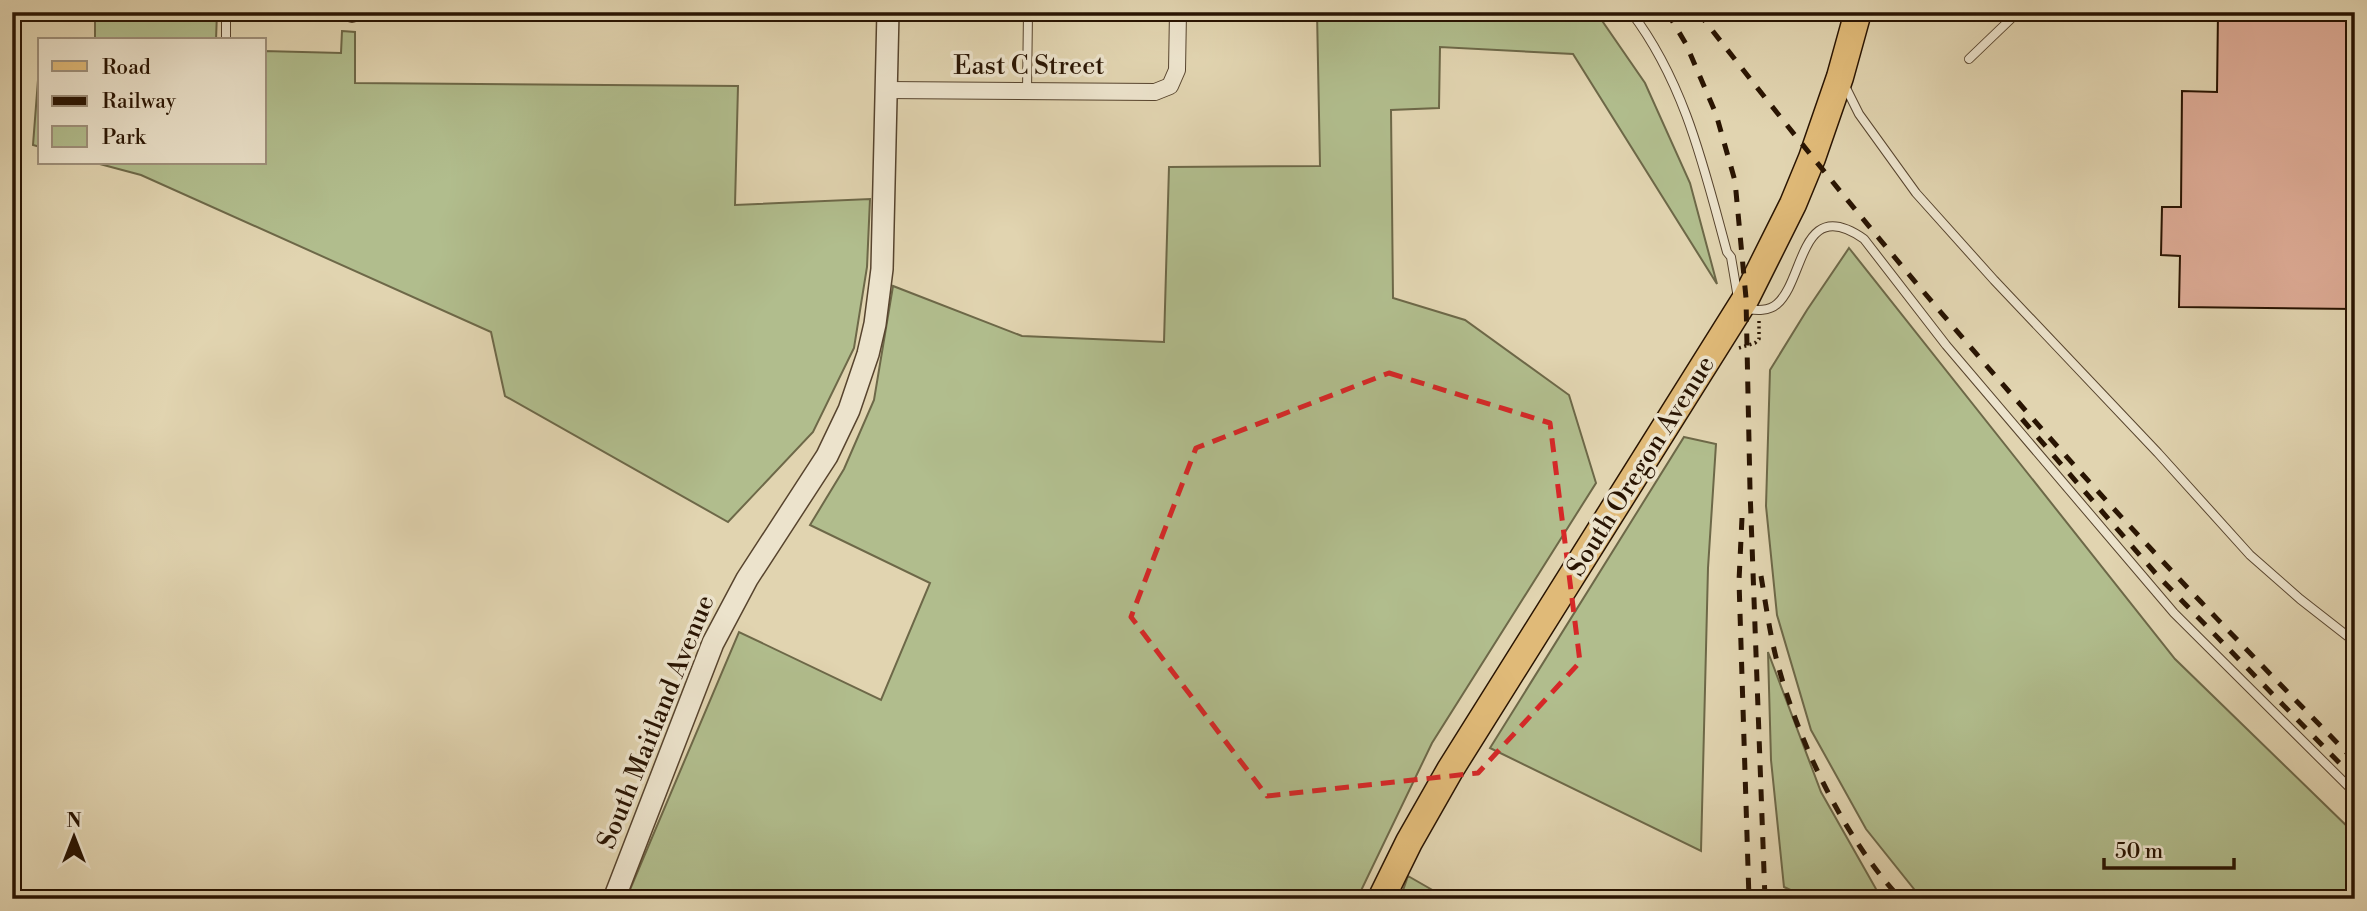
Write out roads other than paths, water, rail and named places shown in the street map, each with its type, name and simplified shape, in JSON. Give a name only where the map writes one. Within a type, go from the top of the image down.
[{"type":"main road","name":"South Oregon Avenue","points":[[1381,899],[1409,842],[1450,770],[1739,309],[1793,204],[1825,125],[1858,12]]},
{"type":"street","name":"South Maitland Avenue","points":[[614,899],[713,643],[747,579],[827,456],[849,410],[868,354],[880,291],[888,12]]},
{"type":"street","name":"East C Street","points":[[886,90],[1155,92],[1170,86],[1177,70],[1178,12]]},
{"type":"lane","points":[[226,12],[226,38]]},
{"type":"lane","points":[[1027,91],[1028,12]]},
{"type":"lane","points":[[1631,12],[1668,70],[1696,138],[1731,257],[1739,309],[1770,309],[1778,304],[1811,237],[1824,229],[1840,227],[1851,230],[1864,239],[1954,356],[2174,613],[2355,793]]},
{"type":"lane","points":[[1969,59],[2018,12]]},
{"type":"lane","points":[[1840,77],[1859,114],[1916,193],[1994,280],[2158,453],[2250,555],[2300,600],[2355,642]]},
{"type":"railway","points":[[1667,12],[1686,44],[1716,114],[1735,181],[1746,298],[1765,899]]},
{"type":"railway","points":[[1698,12],[1882,242],[2025,410],[2108,503],[2355,761]]},
{"type":"railway","points":[[2022,419],[2157,575],[2355,779]]},
{"type":"railway","points":[[1742,518],[1739,581],[1749,899]]},
{"type":"railway","points":[[1761,576],[1778,665],[1811,758],[1861,849],[1901,899]]}]
